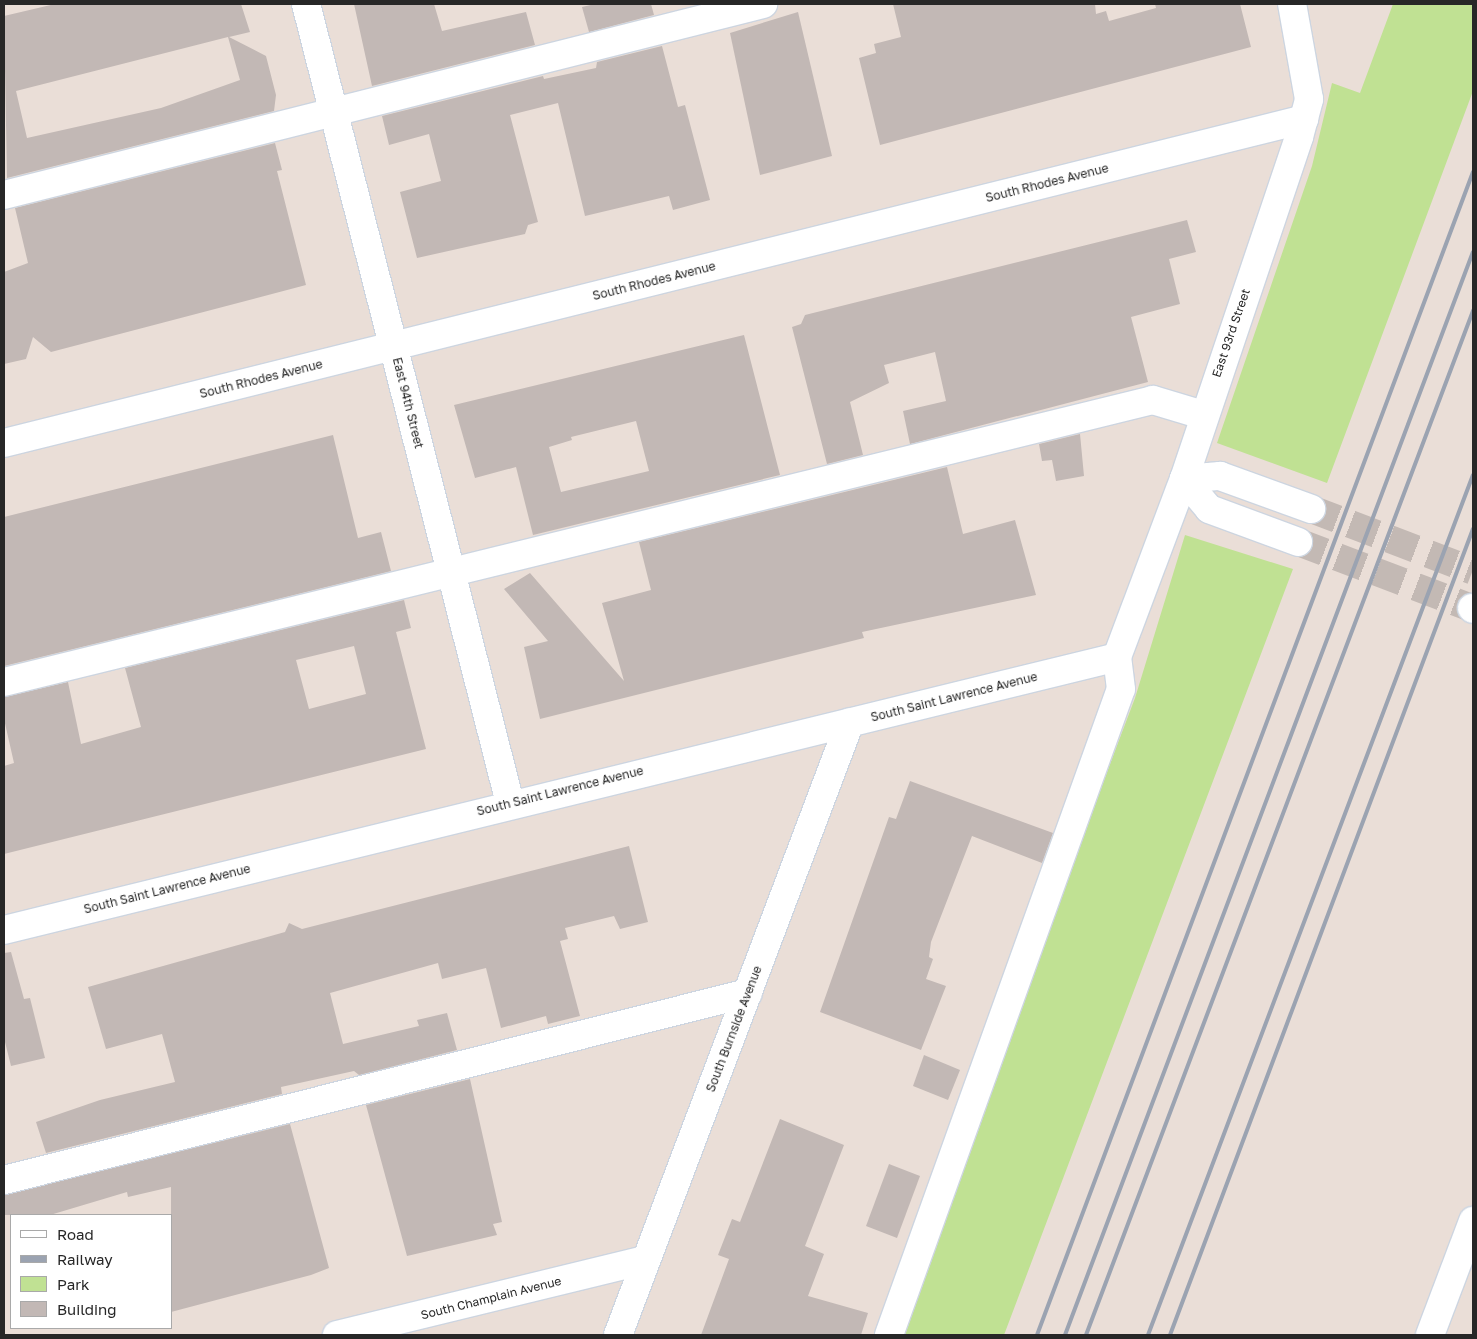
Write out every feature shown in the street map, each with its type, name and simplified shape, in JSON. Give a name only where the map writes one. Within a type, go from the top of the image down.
[{"type":"street","name":"East 94th Street","points":[[306,4],[510,803]]},
{"type":"street","points":[[4,195],[763,4]]},
{"type":"street","name":"East 93rd Street","points":[[1117,657],[1184,479],[1203,415],[1304,119],[1309,99],[1307,68],[1292,4]]},
{"type":"street","name":"South Rhodes Avenue","points":[[4,442],[1304,119]]},
{"type":"street","points":[[4,682],[451,570],[1153,400],[1203,415]]},
{"type":"street","points":[[1184,479],[1220,476],[1311,509]]},
{"type":"street","points":[[1184,479],[1210,509],[1298,542]]},
{"type":"street","points":[[889,1335],[1121,689],[1117,657]]},
{"type":"street","name":"South Saint Lawrence Avenue","points":[[4,930],[510,803],[1117,657]]},
{"type":"street","name":"South Burnside Avenue","points":[[618,1335],[644,1260],[748,993],[850,722]]},
{"type":"street","points":[[4,1180],[748,993]]},
{"type":"street","points":[[1430,1335],[1473,1220]]},
{"type":"street","name":"South Champlain Avenue","points":[[337,1335],[644,1260]]},
{"type":"green space","points":[[1393,4],[1473,4],[1473,91],[1327,483],[1217,443],[1312,166],[1332,83],[1360,93]]},
{"type":"green space","points":[[1185,535],[1293,569],[1004,1335],[894,1335],[1135,698]]},
{"type":"building","points":[[55,4],[241,4],[250,32],[229,37],[266,56],[276,95],[274,111],[7,178],[4,16]],"holes":[[[228,37],[240,80],[161,108],[27,138],[16,91]]]},
{"type":"building","points":[[354,4],[434,4],[442,31],[526,12],[535,45],[372,86]]},
{"type":"building","points":[[595,4],[651,4],[654,15],[589,32],[582,7]]},
{"type":"building","points":[[893,4],[1095,4],[1096,14],[1106,11],[1109,21],[1156,8],[1155,4],[1240,4],[1251,47],[880,145],[859,58],[876,53],[874,44],[901,37]]},
{"type":"building","points":[[798,12],[832,156],[760,175],[730,33]]},
{"type":"building","points":[[662,46],[678,107],[685,105],[710,200],[673,210],[669,196],[585,216],[558,103],[510,115],[538,222],[528,225],[525,234],[417,258],[400,192],[441,181],[429,134],[389,145],[382,116],[543,76],[544,79],[596,68],[597,62]]},
{"type":"building","points":[[275,143],[282,170],[277,171],[306,285],[51,352],[33,337],[26,359],[4,364],[4,272],[28,263],[15,208]]},
{"type":"building","points":[[1187,220],[1196,252],[1169,259],[1180,304],[1131,317],[1148,382],[910,444],[903,411],[946,401],[935,352],[884,365],[889,383],[850,402],[863,455],[827,464],[792,327],[801,324],[805,315]]},
{"type":"building","points":[[744,335],[780,475],[533,535],[516,467],[475,478],[454,405]],"holes":[[[636,421],[649,471],[561,492],[549,447],[572,440],[571,437]]]},
{"type":"building","points":[[1080,434],[1084,476],[1056,481],[1052,460],[1042,461],[1039,444]]},
{"type":"building","points":[[333,435],[358,538],[381,532],[391,571],[4,666],[4,517]]},
{"type":"building","points":[[947,467],[963,534],[1015,520],[1036,595],[862,632],[864,638],[540,719],[524,647],[548,641],[504,589],[530,573],[624,681],[602,603],[651,590],[639,542]]},
{"type":"building","points":[[404,600],[411,628],[396,632],[426,749],[4,854],[4,766],[14,763],[4,719],[4,697],[68,682],[81,744],[141,727],[125,668]],"holes":[[[354,646],[366,694],[309,709],[296,660]]]},
{"type":"building","points":[[910,781],[1053,833],[1042,863],[972,836],[931,942],[929,957],[933,959],[926,979],[946,986],[921,1050],[820,1012],[889,817],[896,819]]},
{"type":"building","points":[[629,846],[648,922],[620,929],[614,916],[565,928],[568,939],[560,941],[580,1016],[548,1024],[546,1016],[501,1028],[486,968],[442,979],[438,963],[330,993],[343,1044],[419,1026],[417,1020],[447,1013],[457,1050],[359,1075],[354,1071],[281,1087],[282,1094],[46,1153],[36,1122],[100,1100],[175,1082],[162,1034],[106,1049],[88,987],[285,932],[289,923],[302,929]]},
{"type":"building","points":[[11,952],[24,999],[30,998],[45,1058],[11,1066],[4,1038],[4,953]]},
{"type":"building","points":[[924,1055],[960,1070],[948,1100],[913,1086]]},
{"type":"building","points":[[470,1079],[502,1222],[493,1224],[497,1235],[407,1256],[366,1105]]},
{"type":"building","points":[[780,1119],[844,1145],[805,1246],[824,1254],[808,1296],[868,1313],[861,1335],[701,1335],[729,1259],[718,1255],[732,1219],[740,1222]]},
{"type":"building","points":[[290,1124],[329,1268],[311,1275],[172,1312],[171,1187],[128,1197],[127,1192],[53,1214],[4,1215],[4,1195]]},
{"type":"building","points":[[889,1164],[920,1176],[897,1238],[866,1226]]},
{"type":"tunnel","points":[[1311,509],[1473,571]]},
{"type":"tunnel","points":[[1298,542],[1472,608]]},
{"type":"railway","points":[[1037,1335],[1473,172]]},
{"type":"railway","points":[[1065,1335],[1473,252]]},
{"type":"railway","points":[[1086,1335],[1473,311]]},
{"type":"railway","points":[[1148,1335],[1473,475]]},
{"type":"railway","points":[[1170,1335],[1473,529]]}]
